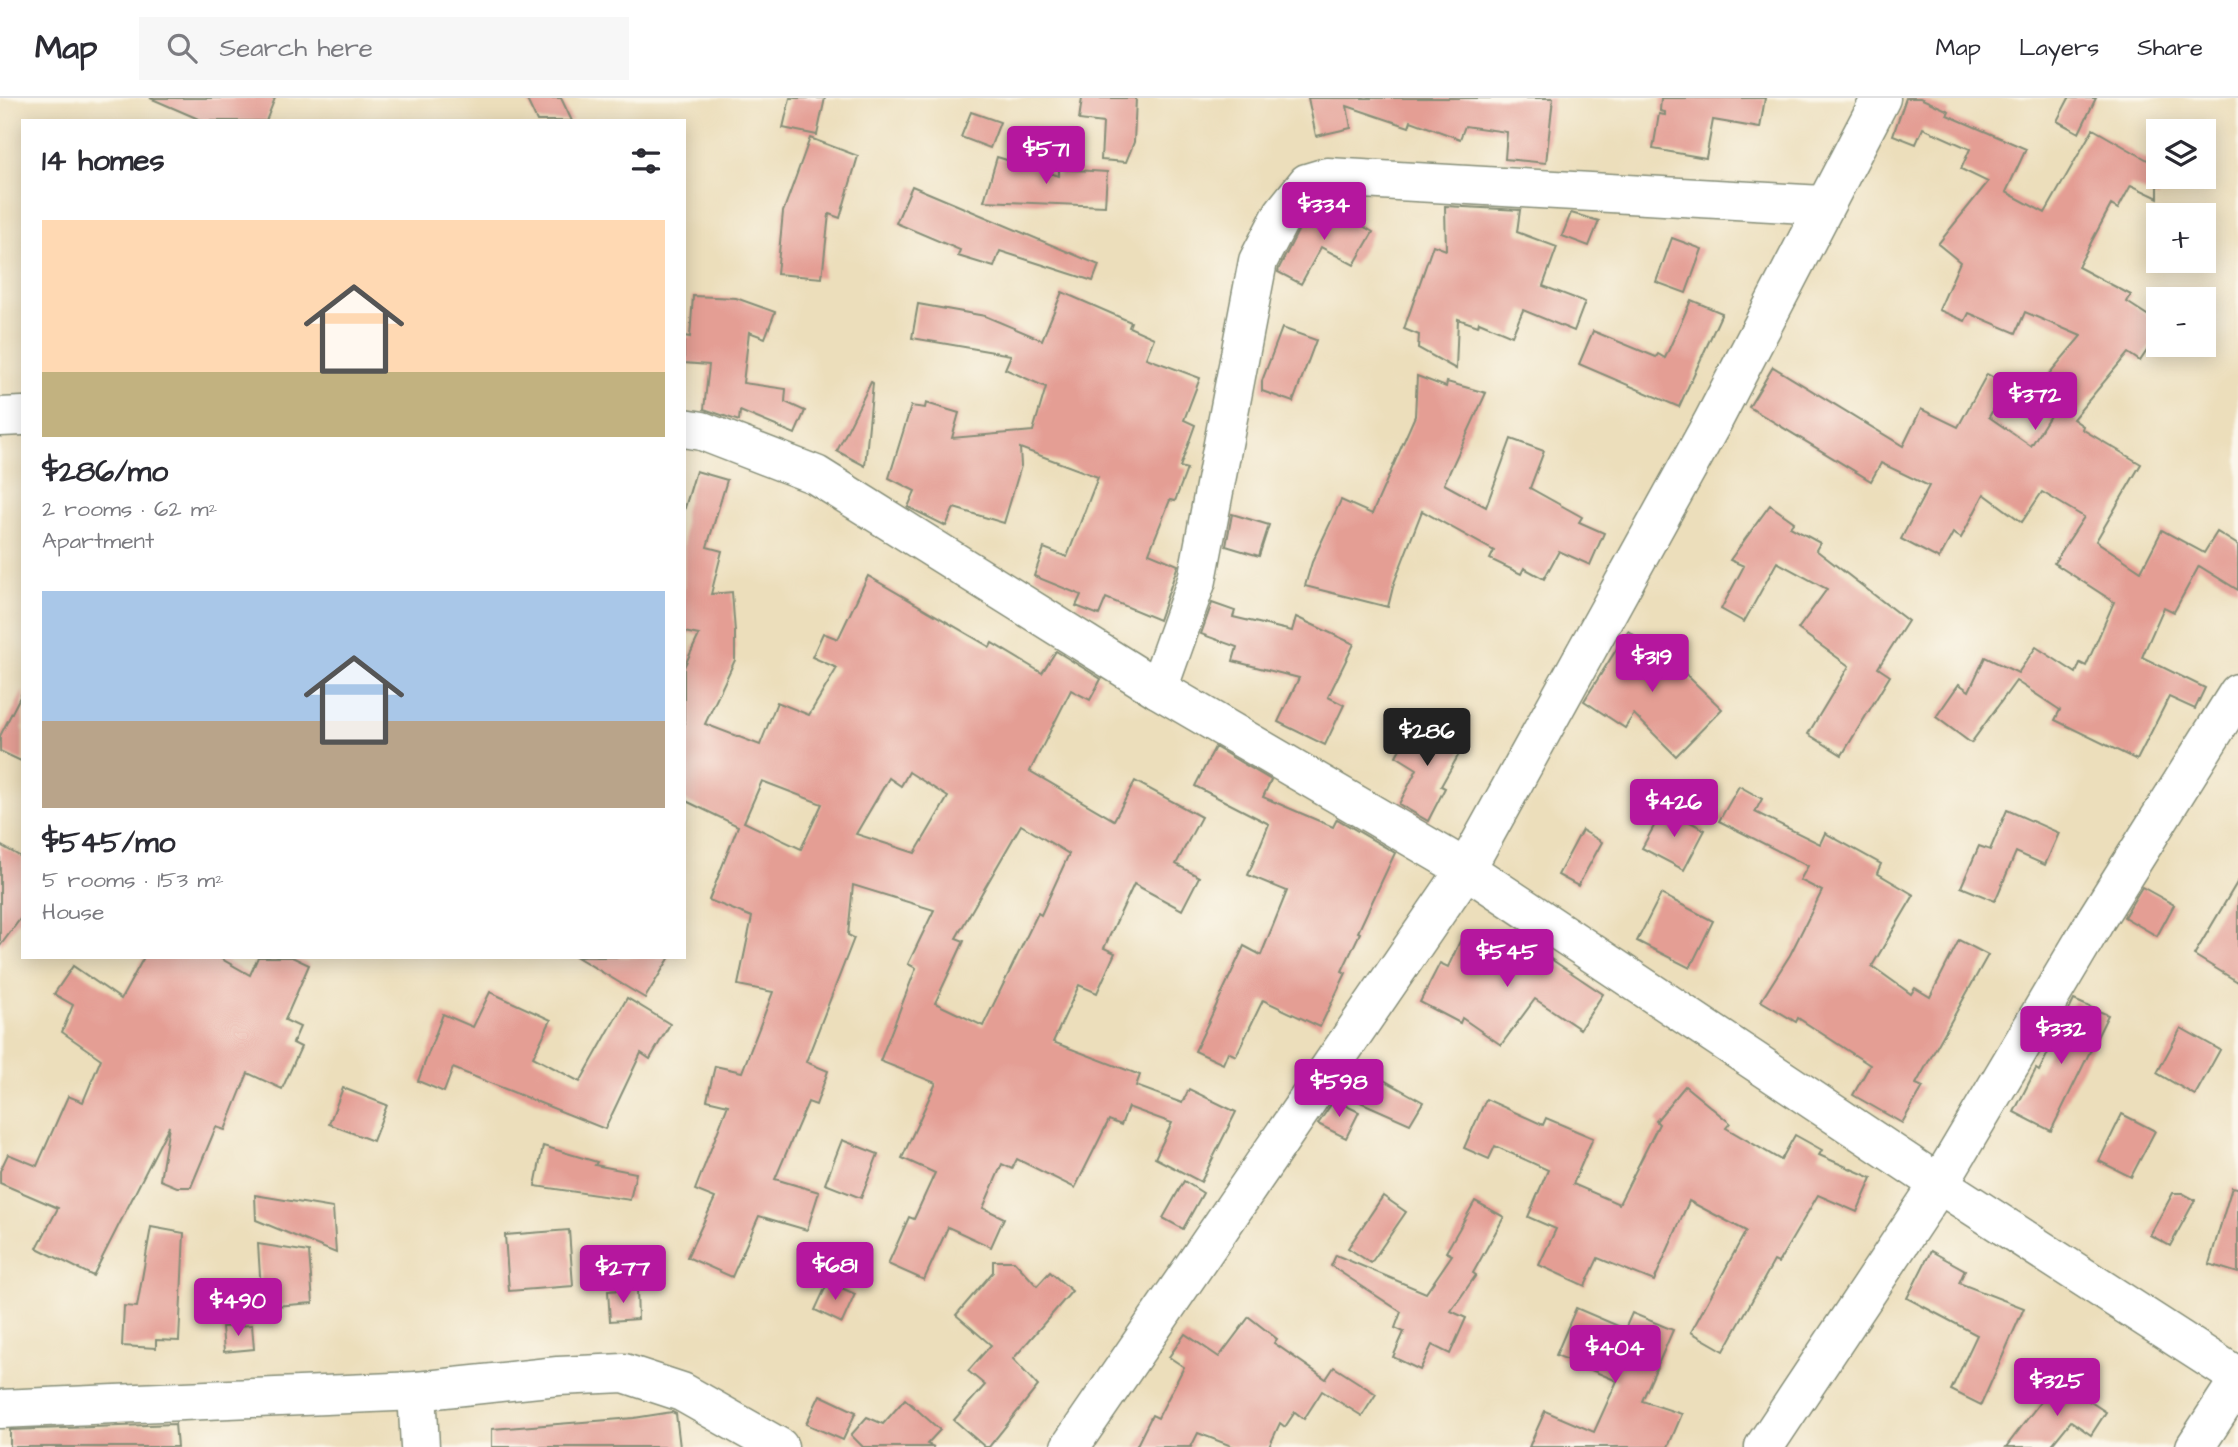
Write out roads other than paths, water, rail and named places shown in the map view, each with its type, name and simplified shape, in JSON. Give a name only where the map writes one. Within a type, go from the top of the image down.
[{"type":"street","points":[[1070,1447],[1466,869],[1712,423],[1881,98]]},
{"type":"street","points":[[1158,690],[1197,580],[1258,261],[1283,213],[1307,183],[1327,177],[1823,205]]},
{"type":"street","points":[[0,417],[21,416]]},
{"type":"street","points":[[686,428],[702,431],[816,475],[1158,690],[1466,869],[1939,1184],[2238,1379],[2195,1447]]},
{"type":"street","points":[[1765,1447],[1939,1184],[2097,918],[2238,693]]},
{"type":"street","points":[[0,1409],[417,1391],[558,1376],[624,1373],[682,1392],[779,1447]]},
{"type":"street","points":[[417,1391],[420,1447]]}]
